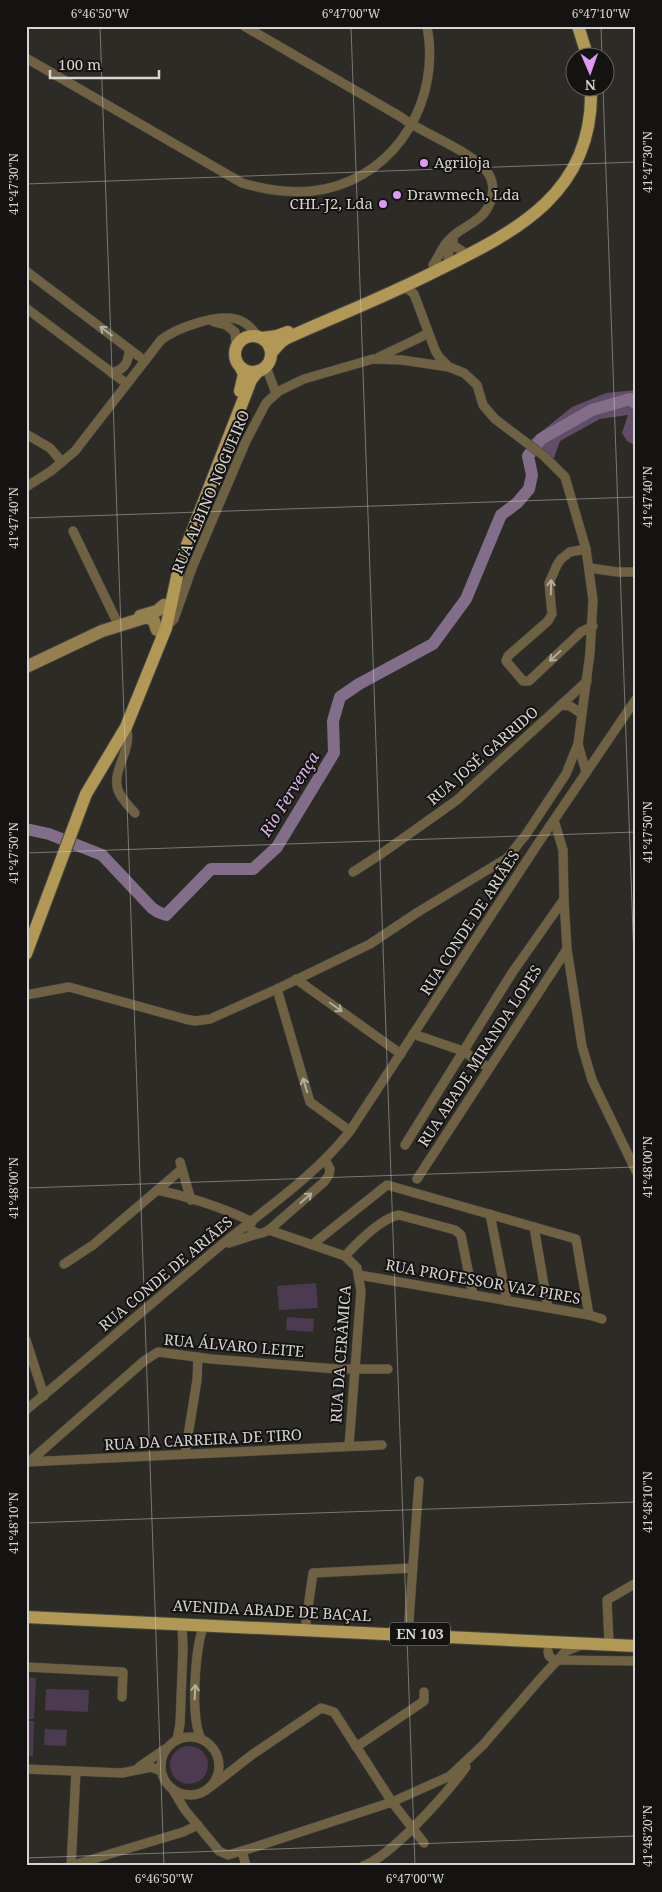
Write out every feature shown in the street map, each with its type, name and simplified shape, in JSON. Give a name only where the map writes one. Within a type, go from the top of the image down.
[{"type":"main road","points":[[573,26],[580,48]]},
{"type":"main road","points":[[578,26],[585,48]]},
{"type":"main road","points":[[26,954],[88,779],[112,742],[122,722],[162,628],[164,604],[174,561],[244,382],[244,370],[234,357],[236,345],[245,337],[277,336],[285,333],[448,258],[512,226],[532,211],[553,189],[567,168],[577,146],[584,123],[586,98]]},
{"type":"main road","points":[[271,353],[287,338],[423,278],[506,235],[536,214],[563,184],[580,151],[588,127],[590,98]]},
{"type":"main road","points":[[384,296],[399,286],[440,267],[448,258]]},
{"type":"main road","points":[[79,806],[126,727],[162,628],[180,563],[251,380],[271,358],[270,347],[260,337]]},
{"type":"main road","points":[[241,368],[246,371],[262,369]]},
{"type":"main road","points":[[26,938],[51,881]]},
{"type":"main road","name":"AVENIDA ABADE DE BAÇAL","points":[[26,1617],[522,1639],[553,1646],[590,1643],[636,1646]]},
{"type":"street","points":[[244,26],[402,117],[412,125],[482,166],[491,178],[493,192],[487,210],[480,218],[447,242],[433,265]]},
{"type":"street","points":[[26,58],[242,183],[275,191],[300,192],[324,189],[346,182],[366,172],[386,157],[412,125],[427,88],[430,40],[427,26]]},
{"type":"street","points":[[454,236],[452,239],[453,245],[462,251]]},
{"type":"street","points":[[448,258],[450,242],[454,236]]},
{"type":"street","points":[[26,271],[145,360]]},
{"type":"street","points":[[416,300],[418,286],[423,278]]},
{"type":"street","points":[[401,288],[412,292],[439,357],[449,367]]},
{"type":"street","points":[[26,308],[127,384]]},
{"type":"street","points":[[26,487],[75,451],[167,334],[182,328],[225,318],[237,319],[260,337]]},
{"type":"street","points":[[209,321],[226,325],[233,330],[236,336],[236,345]]},
{"type":"street","points":[[373,359],[428,333]]},
{"type":"street","points":[[112,372],[124,367],[127,362],[129,349]]},
{"type":"street","name":"RUA ALBINO NOGUEIRO","points":[[162,628],[174,619],[192,568],[246,441],[262,410],[276,393],[304,379],[373,359],[402,360],[449,367],[471,378],[477,385],[487,411],[544,456],[565,477],[586,549]]},
{"type":"street","points":[[262,369],[276,393]]},
{"type":"street","points":[[26,434],[50,448],[62,462]]},
{"type":"street","points":[[73,531],[119,626]]},
{"type":"street","points":[[26,995],[69,987],[184,1019],[210,1019],[370,944],[434,901],[507,858],[514,852],[566,774],[578,744],[593,626],[593,600],[586,549],[570,552],[561,559],[549,583],[552,614],[548,621],[508,656],[506,661],[523,681],[529,681],[581,632],[593,626]]},
{"type":"street","points":[[590,568],[617,572],[636,572]]},
{"type":"street","points":[[26,667],[102,632],[160,609],[164,604]]},
{"type":"street","points":[[134,620],[149,617],[162,628]]},
{"type":"street","points":[[561,705],[587,681]]},
{"type":"street","name":"RUA CONDE DE ARIÃES","points":[[26,1410],[221,1245],[252,1222],[325,1160],[350,1131],[537,845],[636,699]]},
{"type":"street","name":"RUA JOSÉ GARRIDO","points":[[353,872],[457,800],[561,705],[570,706],[582,714]]},
{"type":"street","points":[[126,727],[128,738],[117,786],[119,793],[135,813]]},
{"type":"street","points":[[578,744],[586,772]]},
{"type":"street","points":[[566,774],[578,784]]},
{"type":"street","points":[[554,820],[563,850],[567,949],[582,1046],[592,1080],[636,1171]]},
{"type":"street","points":[[525,836],[537,845]]},
{"type":"street","points":[[514,852],[528,859]]},
{"type":"street","points":[[405,1145],[512,973],[564,899]]},
{"type":"street","name":"RUA ABADE MIRANDA LOPES","points":[[417,1179],[567,949]]},
{"type":"street","points":[[296,979],[401,1054]]},
{"type":"street","points":[[277,989],[310,1102],[350,1131]]},
{"type":"street","points":[[413,1034],[463,1051],[489,1068]]},
{"type":"street","points":[[221,1245],[257,1234],[263,1234],[324,1182],[329,1175],[330,1169],[325,1160]]},
{"type":"street","points":[[64,1264],[93,1245],[157,1190],[181,1166],[191,1200]]},
{"type":"street","points":[[313,1244],[387,1185],[576,1239],[589,1314]]},
{"type":"street","points":[[157,1190],[236,1214],[252,1222],[345,1256],[391,1216],[400,1214],[455,1230],[461,1234],[473,1295]]},
{"type":"street","points":[[264,1212],[268,1228]]},
{"type":"street","points":[[490,1214],[507,1301]]},
{"type":"street","points":[[252,1222],[254,1232],[257,1234]]},
{"type":"street","points":[[534,1227],[548,1308]]},
{"type":"street","name":"RUA DA CERÂMICA","points":[[345,1256],[356,1268],[361,1291],[349,1446]]},
{"type":"street","name":"RUA PROFESSOR VAZ PIRES","points":[[359,1276],[589,1314],[602,1319]]},
{"type":"street","points":[[26,1340],[31,1367],[44,1396]]},
{"type":"street","name":"RUA ÁLVARO LEITE","points":[[27,1462],[154,1353],[164,1352],[198,1357],[355,1370],[388,1369]]},
{"type":"street","points":[[185,1454],[197,1380],[198,1357]]},
{"type":"street","name":"RUA DA CARREIRA DE TIRO","points":[[27,1462],[382,1445]]},
{"type":"street","points":[[408,1634],[419,1481]]},
{"type":"street","points":[[305,1629],[313,1573],[413,1568]]},
{"type":"street","points":[[609,1644],[607,1600],[636,1583]]},
{"type":"street","points":[[177,1740],[181,1695],[182,1624]]},
{"type":"street","points":[[201,1740],[195,1724],[194,1713],[198,1650],[204,1624]]},
{"type":"street","points":[[522,1639],[539,1646],[544,1651],[547,1661]]},
{"type":"street","points":[[363,1866],[390,1850],[423,1817],[456,1780],[476,1752],[561,1658],[572,1648],[590,1643]]},
{"type":"street","points":[[553,1646],[561,1648],[561,1658]]},
{"type":"street","points":[[553,1646],[550,1658],[554,1660],[561,1658],[636,1661]]},
{"type":"street","points":[[543,1676],[553,1646]]},
{"type":"street","points":[[26,1667],[123,1672],[122,1697]]},
{"type":"street","points":[[356,1747],[424,1701],[424,1692]]},
{"type":"street","points":[[168,1748],[163,1755],[161,1771],[167,1785],[173,1790],[192,1796],[207,1790],[253,1754],[321,1708],[334,1712],[392,1802],[424,1843]]},
{"type":"street","points":[[137,1769],[177,1740],[193,1737],[201,1740],[213,1749],[219,1763],[219,1771],[213,1785]]},
{"type":"street","points":[[173,1790],[185,1810],[223,1854],[242,1851],[392,1802],[450,1776],[476,1752]]},
{"type":"street","points":[[219,1763],[233,1765],[253,1754]]},
{"type":"street","points":[[26,1769],[122,1773],[151,1767],[161,1771]]},
{"type":"street","points":[[76,1771],[70,1866],[183,1832],[195,1821]]},
{"type":"street","points":[[192,1796],[190,1804],[195,1821]]},
{"type":"street","points":[[242,1851],[246,1866]]},
{"type":"shaded area","points":[[636,390],[636,446],[627,441],[622,433],[628,415],[600,419],[560,441],[554,458],[527,443],[572,407],[606,393]]},
{"type":"shaded area","points":[[316,1283],[318,1308],[279,1310],[277,1286]]},
{"type":"shaded area","points":[[287,1317],[314,1319],[313,1332],[286,1330]]},
{"type":"shaded area","points":[[26,1677],[36,1678],[34,1719],[26,1719]]},
{"type":"shaded area","points":[[46,1689],[89,1690],[88,1712],[45,1710]]},
{"type":"shaded area","points":[[26,1721],[34,1721],[33,1756],[26,1756]]},
{"type":"shaded area","points":[[45,1729],[67,1730],[66,1746],[44,1745]]},
{"type":"shaded area","points":[[189,1746],[202,1752],[208,1765],[202,1778],[189,1784],[176,1778],[170,1765],[176,1752]]},
{"type":"waterway","name":"Rio Fervença","points":[[630,399],[636,397]]},
{"type":"waterway","name":"Rio Fervença","points":[[26,829],[49,834],[102,855],[152,908],[166,915],[211,869],[253,869],[277,847],[334,753],[333,721],[340,697],[359,684],[433,644],[466,599],[501,515],[517,503],[529,489],[532,475],[528,456],[541,439],[592,410],[630,399],[636,404]]},
{"type":"place","name":"Agriloja","points":[[424,163]]},
{"type":"place","name":"Drawmech, Lda","points":[[397,195]]},
{"type":"place","name":"CHL-J2, Lda","points":[[383,204]]}]
